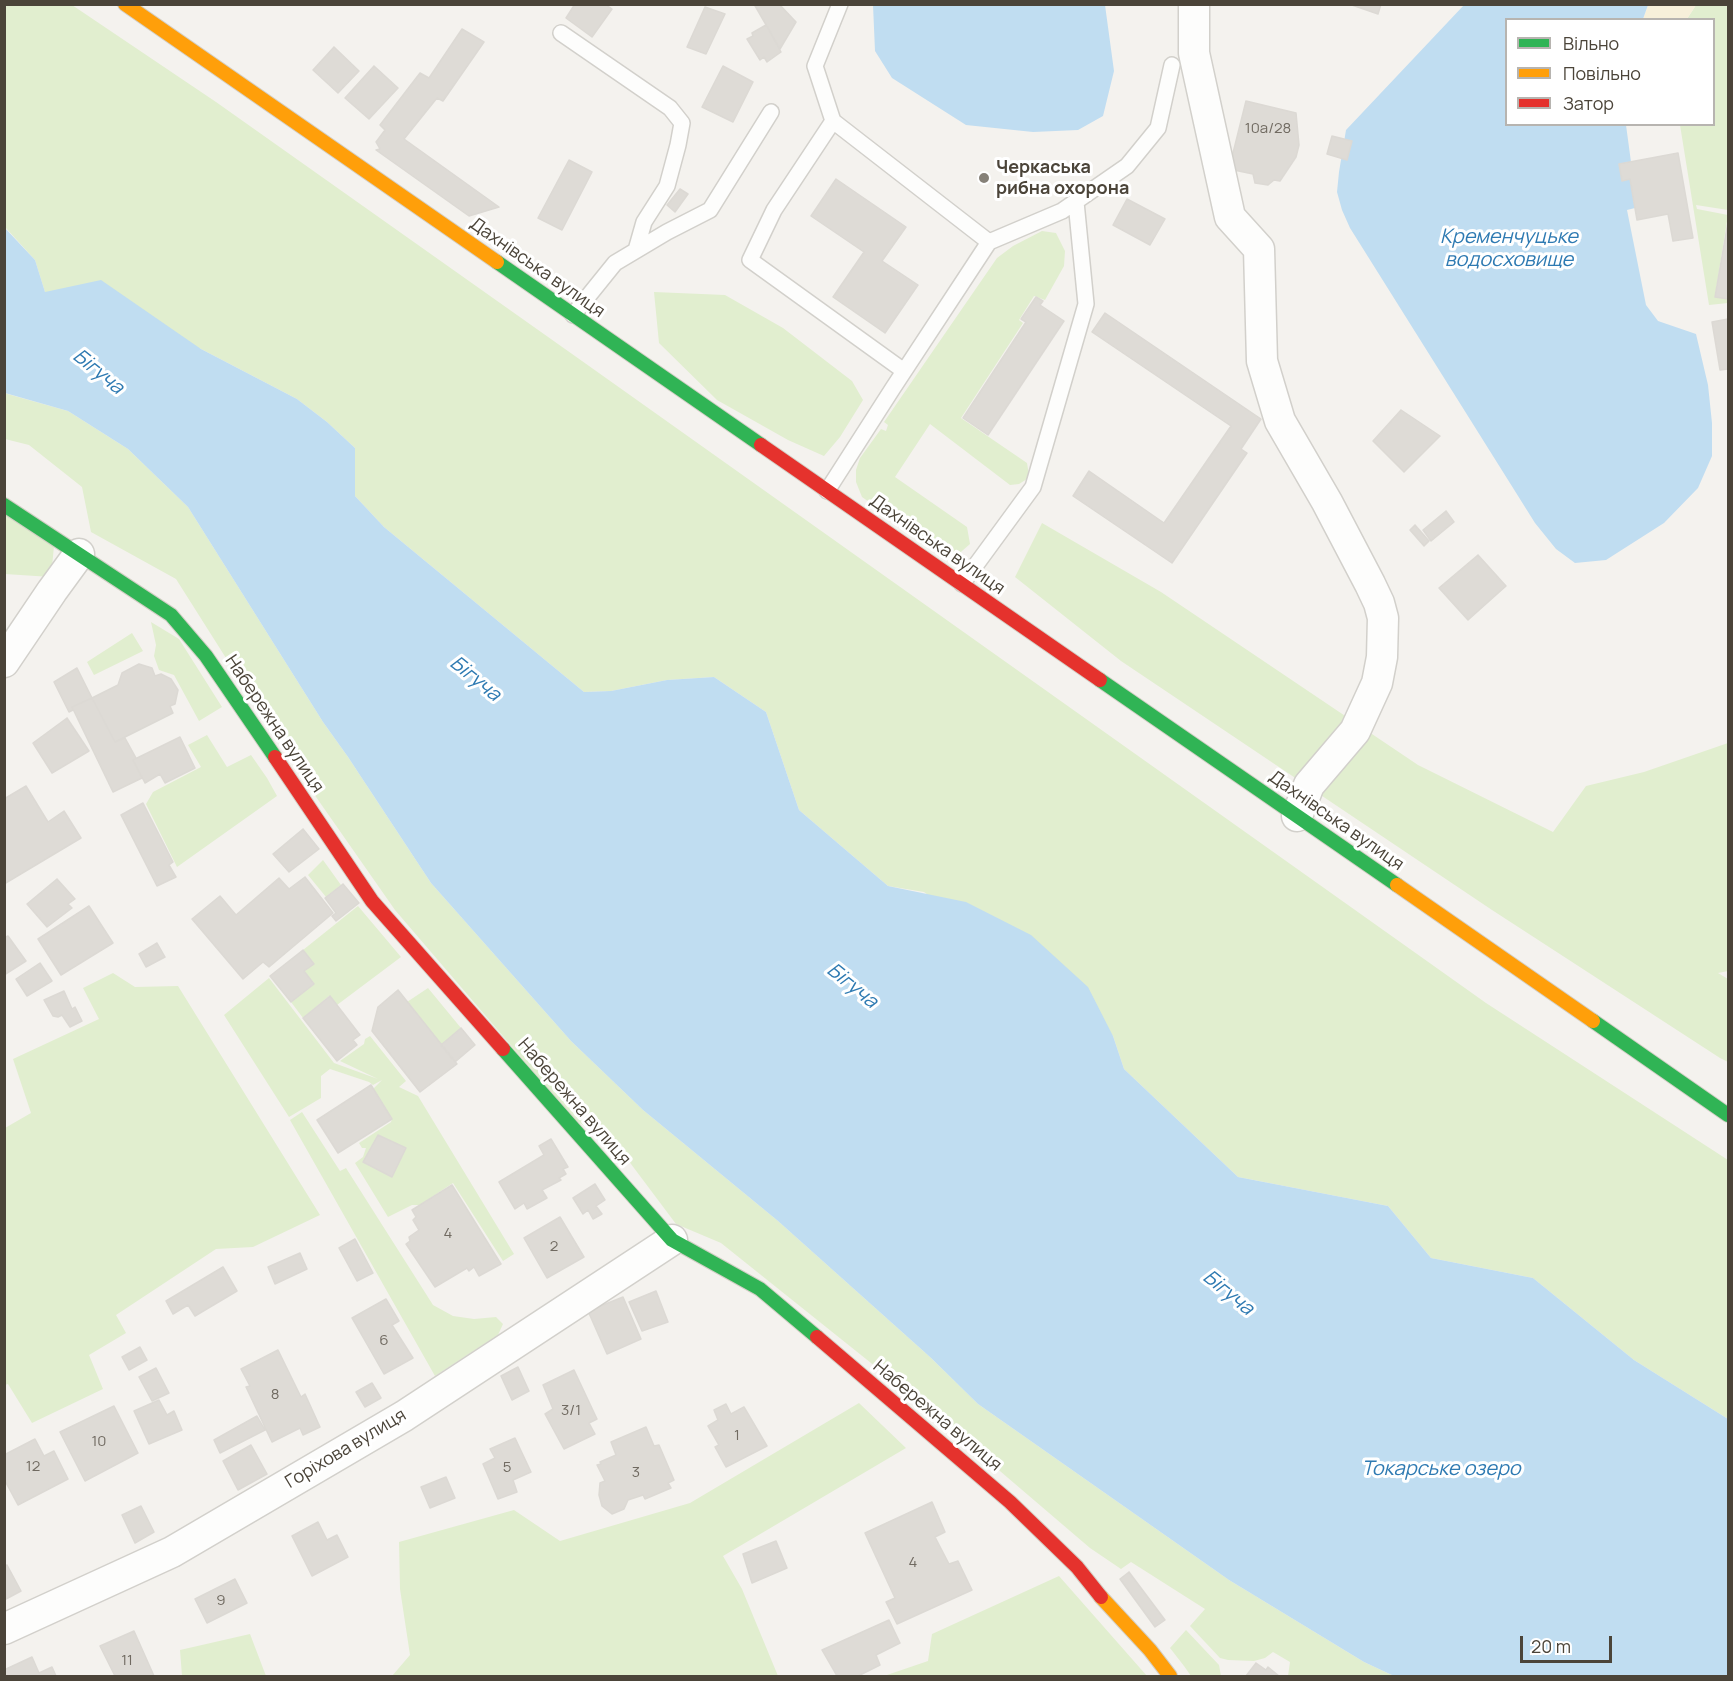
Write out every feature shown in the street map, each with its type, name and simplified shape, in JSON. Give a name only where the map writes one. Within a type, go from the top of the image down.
[{"type":"street","name":"Дахнівська вулиця","points":[[125,4],[1728,1115]]},
{"type":"street","points":[[1194,4],[1194,53],[1230,217],[1259,249],[1262,361],[1280,421],[1333,512],[1379,603],[1383,618],[1382,657],[1377,683],[1354,731],[1309,785],[1297,816]]},
{"type":"street","name":"Набережна вулиця","points":[[4,505],[171,615],[206,656],[372,901],[672,1240],[760,1289],[1010,1502],[1077,1567],[1099,1595],[1150,1650],[1170,1677]]},
{"type":"street","points":[[4,662],[79,554]]},
{"type":"street","name":"Горіхова вулиця","points":[[4,1629],[180,1547],[404,1416],[672,1240]]},
{"type":"lane","points":[[840,4],[815,66],[833,121],[989,242]]},
{"type":"lane","points":[[561,33],[670,108],[682,123],[667,186],[644,222],[636,250]]},
{"type":"lane","points":[[827,491],[989,242],[1062,211],[1127,166],[1158,128],[1172,65]]},
{"type":"lane","points":[[573,315],[615,263],[710,210],[771,112]]},
{"type":"lane","points":[[833,121],[774,210],[750,260],[904,371]]},
{"type":"lane","points":[[962,584],[1033,487],[1086,304],[1076,202]]},
{"type":"green space","points":[[5,5],[72,5],[216,102],[1486,1003],[1728,1160],[1728,1419],[1634,1360],[1533,1278],[1431,1258],[1388,1206],[1238,1177],[1124,1069],[1113,1036],[924,892],[888,886],[799,810],[766,712],[714,677],[667,680],[611,691],[584,692],[384,527],[355,496],[355,448],[297,399],[201,349],[45,292],[35,260],[5,227]]},
{"type":"green space","points":[[1696,5],[1728,5],[1728,210],[1696,205],[1697,209],[1728,215],[1715,296],[1728,299],[1728,303],[1709,305],[1680,126],[1715,126],[1715,18],[1688,18]]},
{"type":"green space","points":[[1042,231],[1056,233],[1065,251],[1064,266],[1045,300],[1034,296],[1019,320],[1023,323],[961,418],[1027,463],[1029,475],[1027,479],[1019,484],[1010,485],[930,424],[895,477],[967,527],[970,544],[954,558],[949,558],[862,497],[856,482],[856,470],[860,458],[881,429],[886,431],[888,425],[884,422],[997,258],[1013,246]]},
{"type":"green space","points":[[654,292],[725,295],[783,328],[852,381],[863,400],[840,437],[824,456],[788,440],[717,400],[659,343]]},
{"type":"green space","points":[[4,393],[68,411],[128,449],[188,507],[323,722],[431,883],[571,1041],[643,1110],[778,1221],[930,1357],[978,1404],[1229,1580],[1364,1662],[1394,1676],[1288,1676],[1290,1662],[1273,1652],[1265,1658],[1254,1661],[1220,1658],[1190,1626],[1205,1609],[1131,1562],[1121,1569],[1090,1548],[911,1395],[721,1243],[676,1224],[622,1152],[574,1119],[395,910],[293,764],[176,579],[91,532],[82,487],[29,445],[5,439]]},
{"type":"green space","points":[[4,503],[54,546],[51,577],[5,574]]},
{"type":"green space","points":[[1042,523],[1161,592],[1418,765],[1553,832],[1586,786],[1644,772],[1728,743],[1728,971],[1718,973],[1728,979],[1728,1062],[1492,910],[1121,661],[1015,577]]},
{"type":"green space","points":[[151,622],[179,639],[222,707],[199,721],[174,675],[159,670],[154,656],[156,645]]},
{"type":"green space","points":[[132,633],[143,651],[94,675],[87,662]]},
{"type":"green space","points":[[207,735],[227,767],[251,755],[277,796],[177,867],[146,804],[153,792],[201,767],[188,745]]},
{"type":"green space","points":[[323,860],[341,885],[326,897],[308,875]]},
{"type":"green space","points":[[358,906],[401,957],[337,1005],[329,996],[303,1018],[291,1002],[314,984],[304,971],[313,964],[303,950]]},
{"type":"green space","points":[[113,973],[135,987],[178,986],[320,1215],[253,1247],[216,1249],[116,1315],[126,1333],[89,1355],[103,1389],[32,1423],[8,1384],[5,1385],[5,1128],[31,1113],[13,1059],[99,1019],[83,988]]},
{"type":"green space","points":[[269,978],[334,1063],[378,1079],[340,1061],[364,1044],[365,1039],[370,1036],[406,1081],[399,1087],[418,1096],[514,1254],[503,1261],[453,1183],[420,1205],[412,1205],[388,1217],[355,1163],[363,1157],[366,1148],[362,1148],[359,1143],[391,1122],[392,1119],[373,1089],[382,1080],[373,1085],[330,1069],[321,1076],[321,1098],[289,1117],[224,1015]]},
{"type":"green space","points":[[428,988],[461,1028],[441,1045],[407,1002]]},
{"type":"green space","points":[[302,1112],[340,1171],[346,1168],[433,1305],[453,1316],[474,1319],[496,1317],[503,1324],[498,1335],[435,1376],[290,1120]]},
{"type":"green space","points":[[859,1403],[906,1448],[723,1556],[742,1589],[778,1676],[392,1676],[410,1655],[400,1589],[399,1542],[514,1510],[560,1541],[690,1503]]},
{"type":"green space","points":[[1059,1576],[1147,1676],[884,1676],[928,1661],[932,1634]]},
{"type":"green space","points":[[1186,1630],[1219,1665],[1221,1676],[1191,1676],[1170,1648]]},
{"type":"green space","points":[[250,1634],[266,1676],[182,1676],[180,1650]]},
{"type":"sand","points":[[1648,5],[1696,5],[1688,18],[1644,18]]},
{"type":"water","points":[[873,5],[1105,5],[1114,71],[1103,116],[1078,130],[1033,132],[966,125],[892,78],[875,51]]},
{"type":"water","name":"Кременчуцьке водосховище","points":[[1464,5],[1648,5],[1643,18],[1505,18],[1505,126],[1626,126],[1631,162],[1620,164],[1622,180],[1630,179],[1635,208],[1627,210],[1646,305],[1658,321],[1696,334],[1708,385],[1712,423],[1712,456],[1698,488],[1664,523],[1606,560],[1575,563],[1556,549],[1535,523],[1350,228],[1337,192],[1346,130]]},
{"type":"water","name":"Токарське озеро","points":[[4,227],[35,260],[45,292],[101,280],[201,349],[297,399],[327,422],[355,448],[355,496],[384,527],[584,692],[611,691],[667,680],[714,677],[766,712],[799,810],[888,886],[966,902],[1031,935],[1088,987],[1113,1036],[1124,1069],[1238,1177],[1388,1206],[1431,1258],[1533,1278],[1634,1360],[1728,1419],[1728,1676],[1394,1676],[1364,1662],[1229,1580],[978,1404],[930,1357],[778,1221],[643,1110],[571,1041],[431,883],[323,722],[188,507],[128,449],[68,411],[5,393]]},
{"type":"building","points":[[575,4],[605,4],[612,9],[592,37],[566,18]]},
{"type":"building","points":[[754,4],[779,4],[796,22],[780,49]]},
{"type":"building","points":[[1349,4],[1381,4],[1378,14]]},
{"type":"building","points":[[705,7],[725,14],[706,54],[687,47]]},
{"type":"building","points":[[766,25],[781,52],[767,62],[764,57],[760,60],[747,39],[753,36],[752,33]]},
{"type":"building","points":[[462,29],[484,42],[443,101],[437,98],[404,139],[499,207],[469,216],[376,150],[380,149],[376,142],[385,130],[380,125],[420,73],[429,78]]},
{"type":"building","points":[[334,47],[359,71],[338,93],[313,70]]},
{"type":"building","points":[[374,66],[398,88],[369,119],[345,98]]},
{"type":"building","points":[[723,66],[753,82],[733,122],[702,107]]},
{"type":"building","points":[[1246,101],[1296,113],[1299,145],[1296,157],[1280,181],[1274,180],[1268,185],[1255,183],[1253,174],[1229,169]]},
{"type":"building","points":[[1332,136],[1352,141],[1347,160],[1327,154]]},
{"type":"building","points":[[1678,153],[1693,238],[1673,241],[1668,214],[1637,220],[1630,179],[1622,181],[1619,164]]},
{"type":"building","points":[[569,160],[592,172],[562,230],[538,218]]},
{"type":"building","points":[[836,179],[906,227],[882,261],[918,285],[885,333],[833,297],[864,252],[811,216]]},
{"type":"building","points":[[680,189],[688,194],[675,212],[667,205]]},
{"type":"building","points":[[1127,199],[1165,219],[1150,245],[1113,225]]},
{"type":"building","points":[[1728,222],[1728,299],[1715,297]]},
{"type":"building","points":[[1036,297],[1043,301],[1040,305],[1064,321],[988,435],[963,418],[1026,322],[1021,319]]},
{"type":"building","points":[[1105,313],[1261,419],[1241,449],[1247,453],[1172,563],[1073,496],[1089,471],[1164,523],[1231,426],[1092,332]]},
{"type":"building","points":[[1728,319],[1728,369],[1720,370],[1712,322]]},
{"type":"building","points":[[1401,410],[1440,436],[1404,472],[1373,441]]},
{"type":"building","points":[[1446,511],[1454,522],[1431,541],[1423,530]]},
{"type":"building","points":[[1415,525],[1429,541],[1424,546],[1410,530]]},
{"type":"building","points":[[1478,555],[1506,586],[1468,620],[1439,588]]},
{"type":"building","points":[[139,664],[152,668],[155,676],[161,674],[171,679],[178,690],[175,704],[170,706],[173,713],[115,742],[92,698],[118,685],[122,673]]},
{"type":"building","points":[[77,668],[92,698],[72,707],[73,710],[69,712],[54,682]]},
{"type":"building","points":[[92,698],[115,742],[125,738],[136,758],[133,760],[142,778],[113,792],[72,707]]},
{"type":"building","points":[[67,718],[89,751],[52,773],[33,743]]},
{"type":"building","points":[[180,737],[195,768],[165,783],[160,774],[145,783],[133,760]]},
{"type":"building","points":[[26,786],[48,822],[64,811],[81,838],[4,884],[4,799]]},
{"type":"building","points":[[143,803],[173,862],[169,865],[176,877],[157,886],[121,815]]},
{"type":"building","points":[[303,829],[319,849],[289,872],[273,854]]},
{"type":"building","points":[[305,877],[333,913],[269,967],[263,962],[243,979],[192,919],[220,896],[236,915],[279,878],[289,889]]},
{"type":"building","points":[[57,879],[75,899],[68,904],[72,908],[47,927],[27,904]]},
{"type":"building","points":[[343,884],[359,903],[336,921],[332,916],[336,913],[325,898]]},
{"type":"building","points":[[89,906],[113,943],[61,975],[38,939]]},
{"type":"building","points":[[8,936],[26,961],[4,975],[4,938]]},
{"type":"building","points":[[157,943],[165,957],[146,967],[139,954]]},
{"type":"building","points":[[303,950],[314,964],[304,971],[314,984],[291,1002],[270,976]]},
{"type":"building","points":[[40,963],[52,981],[27,996],[16,979]]},
{"type":"building","points":[[398,990],[457,1064],[420,1092],[372,1031],[378,1007]]},
{"type":"building","points":[[64,991],[72,1009],[75,1007],[82,1021],[70,1027],[62,1015],[53,1016],[44,1000]]},
{"type":"building","points":[[330,996],[360,1035],[353,1040],[357,1045],[337,1061],[303,1018]]},
{"type":"building","points":[[461,1028],[475,1045],[455,1062],[441,1045]]},
{"type":"building","points":[[371,1085],[392,1119],[338,1153],[317,1120]]},
{"type":"building","points":[[378,1135],[406,1148],[392,1177],[363,1162]]},
{"type":"building","points":[[551,1139],[568,1167],[563,1169],[566,1174],[559,1178],[561,1180],[542,1190],[547,1198],[527,1209],[524,1203],[515,1209],[499,1182],[544,1155],[539,1146]]},
{"type":"building","points":[[595,1184],[605,1200],[596,1206],[602,1214],[593,1219],[588,1210],[583,1214],[573,1198]]},
{"type":"building","points":[[452,1185],[501,1264],[479,1276],[474,1267],[469,1271],[467,1268],[435,1287],[406,1244],[410,1241],[409,1237],[419,1230],[413,1220],[416,1217],[412,1210]]},
{"type":"building","points":[[560,1217],[584,1257],[547,1278],[524,1238]]},
{"type":"building","points":[[355,1239],[373,1273],[357,1281],[339,1248]]},
{"type":"building","points":[[300,1253],[307,1269],[275,1284],[268,1267]]},
{"type":"building","points":[[223,1267],[237,1291],[195,1316],[188,1305],[173,1314],[166,1301]]},
{"type":"building","points":[[656,1291],[668,1322],[642,1331],[629,1302]]},
{"type":"building","points":[[623,1297],[641,1339],[607,1354],[588,1311]]},
{"type":"building","points":[[386,1299],[399,1321],[392,1325],[413,1358],[384,1374],[352,1318]]},
{"type":"building","points":[[140,1347],[147,1360],[129,1370],[122,1357]]},
{"type":"building","points":[[278,1350],[301,1397],[305,1394],[320,1427],[303,1435],[300,1428],[272,1442],[246,1387],[250,1386],[241,1369]]},
{"type":"building","points":[[518,1367],[529,1391],[512,1400],[501,1376]]},
{"type":"building","points":[[156,1368],[169,1393],[152,1401],[139,1377]]},
{"type":"building","points":[[574,1370],[597,1419],[589,1423],[595,1434],[564,1449],[545,1414],[553,1409],[543,1385]]},
{"type":"building","points":[[372,1383],[381,1398],[365,1407],[356,1392]]},
{"type":"building","points":[[159,1400],[167,1415],[174,1411],[182,1430],[149,1444],[134,1411]]},
{"type":"building","points":[[726,1404],[731,1414],[744,1407],[767,1446],[726,1467],[715,1447],[719,1445],[708,1426],[718,1420],[714,1410]]},
{"type":"building","points":[[114,1406],[138,1453],[85,1481],[60,1432]]},
{"type":"building","points":[[257,1416],[265,1430],[220,1453],[214,1440]]},
{"type":"building","points":[[646,1427],[654,1446],[659,1445],[674,1480],[668,1483],[671,1488],[645,1499],[643,1495],[628,1500],[624,1509],[612,1514],[602,1506],[599,1495],[600,1483],[605,1481],[597,1465],[616,1455],[611,1442]]},
{"type":"building","points":[[515,1438],[531,1472],[513,1480],[517,1492],[498,1499],[483,1464],[495,1458],[490,1449]]},
{"type":"building","points":[[35,1439],[44,1456],[54,1451],[68,1479],[18,1505],[4,1479],[4,1455]]},
{"type":"building","points":[[251,1445],[267,1474],[238,1490],[223,1461]]},
{"type":"building","points":[[446,1477],[455,1498],[430,1508],[421,1487]]},
{"type":"building","points":[[932,1502],[945,1532],[935,1537],[949,1564],[958,1561],[972,1590],[897,1624],[886,1602],[895,1598],[865,1533]]},
{"type":"building","points":[[141,1506],[154,1532],[135,1543],[122,1515]]},
{"type":"building","points":[[318,1522],[327,1540],[337,1535],[348,1557],[312,1576],[292,1536]]},
{"type":"building","points":[[776,1541],[787,1568],[752,1583],[743,1554]]},
{"type":"building","points":[[7,1565],[21,1591],[6,1599],[4,1566]]},
{"type":"building","points":[[1129,1572],[1165,1620],[1155,1627],[1120,1579]]},
{"type":"building","points":[[235,1579],[247,1603],[207,1623],[195,1599]]},
{"type":"building","points":[[889,1620],[900,1643],[876,1655],[880,1665],[858,1676],[837,1676],[822,1650]]},
{"type":"building","points":[[134,1631],[154,1676],[115,1676],[100,1646]]},
{"type":"building","points":[[32,1657],[39,1673],[52,1667],[56,1676],[4,1676],[4,1670]]},
{"type":"building","points":[[1256,1663],[1266,1670],[1268,1667],[1279,1676],[1246,1676]]},
{"type":"traffic: fast","points":[[497,262],[761,445]]},
{"type":"traffic: fast","points":[[4,505],[171,615],[206,656],[275,757]]},
{"type":"traffic: fast","points":[[1100,680],[1397,885]]},
{"type":"traffic: fast","points":[[1593,1021],[1728,1115]]},
{"type":"traffic: fast","points":[[503,1049],[672,1240],[760,1289],[817,1337]]},
{"type":"traffic: slow","points":[[125,4],[497,262]]},
{"type":"traffic: slow","points":[[1397,885],[1593,1021]]},
{"type":"traffic: slow","points":[[1101,1597],[1150,1650],[1170,1676]]},
{"type":"traffic: jam","points":[[761,445],[1100,680]]},
{"type":"traffic: jam","points":[[275,757],[372,901],[503,1049]]},
{"type":"traffic: jam","points":[[817,1337],[1010,1502],[1077,1567],[1101,1597]]},
{"type":"place","name":"Черкаська рибна охорона","points":[[984,178]]},
{"type":"water label","name":"Бігуча","points":[[98,372]]},
{"type":"water label","name":"Бігуча","points":[[475,679]]},
{"type":"water label","name":"Бігуча","points":[[852,986]]},
{"type":"water label","name":"Бігуча","points":[[1228,1293]]}]
